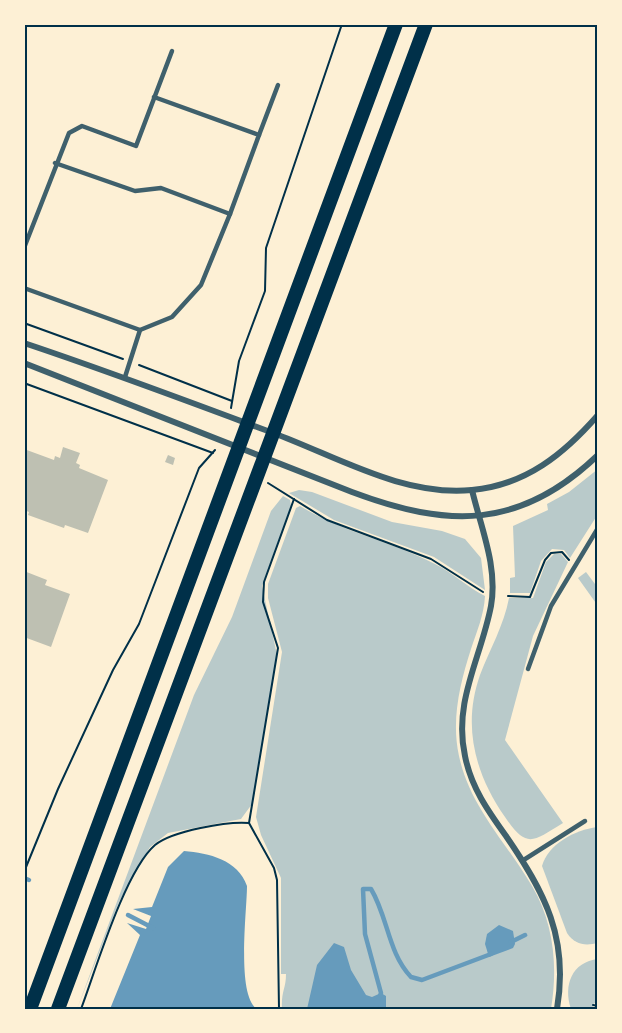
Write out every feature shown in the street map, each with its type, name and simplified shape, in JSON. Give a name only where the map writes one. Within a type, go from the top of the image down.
[{"type":"main road","points":[[30,1009],[396,24]]},
{"type":"main road","points":[[58,1009],[426,24]]},
{"type":"street","points":[[24,343],[125,377],[403,483],[444,491],[472,490],[506,483],[541,468],[573,443],[598,415]]},
{"type":"street","points":[[24,363],[264,459],[408,511],[440,517],[478,516],[501,512],[540,498],[576,476],[598,455]]},
{"type":"street","points":[[472,490],[493,581],[491,605],[464,698],[462,743],[470,775],[479,796],[543,895],[557,936],[560,973],[557,1009]]},
{"type":"lane","points":[[24,248],[55,163],[69,133],[82,126],[136,146],[172,51]]},
{"type":"lane","points":[[24,288],[140,330],[171,317],[201,285],[278,85]]},
{"type":"lane","points":[[154,97],[259,135]]},
{"type":"lane","points":[[55,163],[135,191],[161,188],[230,214]]},
{"type":"lane","points":[[125,377],[140,330]]},
{"type":"lane","points":[[528,669],[551,606],[598,528]]},
{"type":"lane","points":[[522,861],[585,820]]},
{"type":"path","points":[[228,417],[234,396],[238,361],[265,291],[266,248],[342,24]]},
{"type":"path","points":[[24,383],[212,455]]},
{"type":"path","points":[[24,872],[113,670],[139,624],[199,468],[212,455],[220,440]]},
{"type":"path","points":[[286,493],[327,520],[431,559],[465,583],[484,592]]},
{"type":"path","points":[[279,1009],[278,888],[274,867],[249,823],[278,648],[263,602],[264,582],[294,499]]},
{"type":"path","points":[[508,596],[530,597],[545,560],[551,553],[562,552],[569,560]]},
{"type":"path","points":[[81,1009],[120,905],[151,849],[162,840],[175,835],[249,823]]},
{"type":"path","points":[[593,1005],[598,1006]]},
{"type":"shaded area","points":[[598,469],[598,514],[570,558],[564,550],[552,549],[541,561],[530,593],[510,593],[510,578],[515,577],[513,526],[548,510],[547,504],[569,492]]},
{"type":"shaded area","points":[[299,490],[312,492],[392,522],[442,531],[465,539],[481,558],[485,590],[434,557],[334,520],[289,493]]},
{"type":"shaded area","points":[[283,496],[290,500],[291,506],[262,586],[277,655],[252,804],[241,819],[168,833],[150,847],[119,902],[77,1009],[194,695],[232,617],[271,511]]},
{"type":"shaded area","points":[[300,506],[333,523],[435,564],[485,596],[482,616],[460,688],[456,715],[459,756],[471,792],[532,886],[545,915],[550,930],[554,961],[551,1009],[282,1009],[286,974],[281,974],[281,878],[261,835],[256,817],[282,652],[268,598],[268,584],[296,508]]},
{"type":"shaded area","points":[[554,554],[561,554],[568,562],[533,636],[505,740],[563,823],[544,835],[531,839],[519,834],[513,827],[486,784],[475,749],[472,713],[480,675],[509,598],[533,598],[546,562]]},
{"type":"shaded area","points":[[586,572],[598,588],[598,606],[578,578]]},
{"type":"shaded area","points":[[597,827],[598,943],[585,944],[573,940],[567,933],[542,866],[550,851],[564,839],[580,831]]},
{"type":"shaded area","points":[[598,959],[598,1005],[594,1003],[592,1009],[571,1009],[568,991],[572,976],[582,965]]},
{"type":"water","points":[[184,851],[213,856],[230,864],[243,877],[247,886],[245,971],[251,1001],[257,1009],[110,1009],[140,935],[127,923],[146,929],[151,916],[133,909],[152,907],[168,867]]},
{"type":"water","points":[[499,925],[513,931],[515,944],[513,948],[489,957],[485,944],[487,934]]},
{"type":"water","points":[[334,943],[344,947],[351,970],[366,995],[372,997],[381,993],[386,996],[386,1008],[307,1009],[317,965]]},
{"type":"building","points":[[63,447],[80,453],[76,463],[80,465],[79,468],[108,480],[88,533],[65,525],[64,528],[28,515],[29,512],[24,510],[24,449],[54,460],[55,456],[60,458]]},
{"type":"building","points":[[168,455],[175,458],[173,465],[165,462]]},
{"type":"building","points":[[24,571],[47,580],[45,585],[70,594],[51,647],[24,637]]},
{"type":"waterway","points":[[24,878],[29,880]]},
{"type":"waterway","points":[[375,1009],[381,993],[365,934],[363,889],[371,889],[397,957],[411,977],[422,980],[491,954]]},
{"type":"waterway","points":[[128,915],[153,928]]},
{"type":"waterway","points":[[511,942],[525,935]]}]
